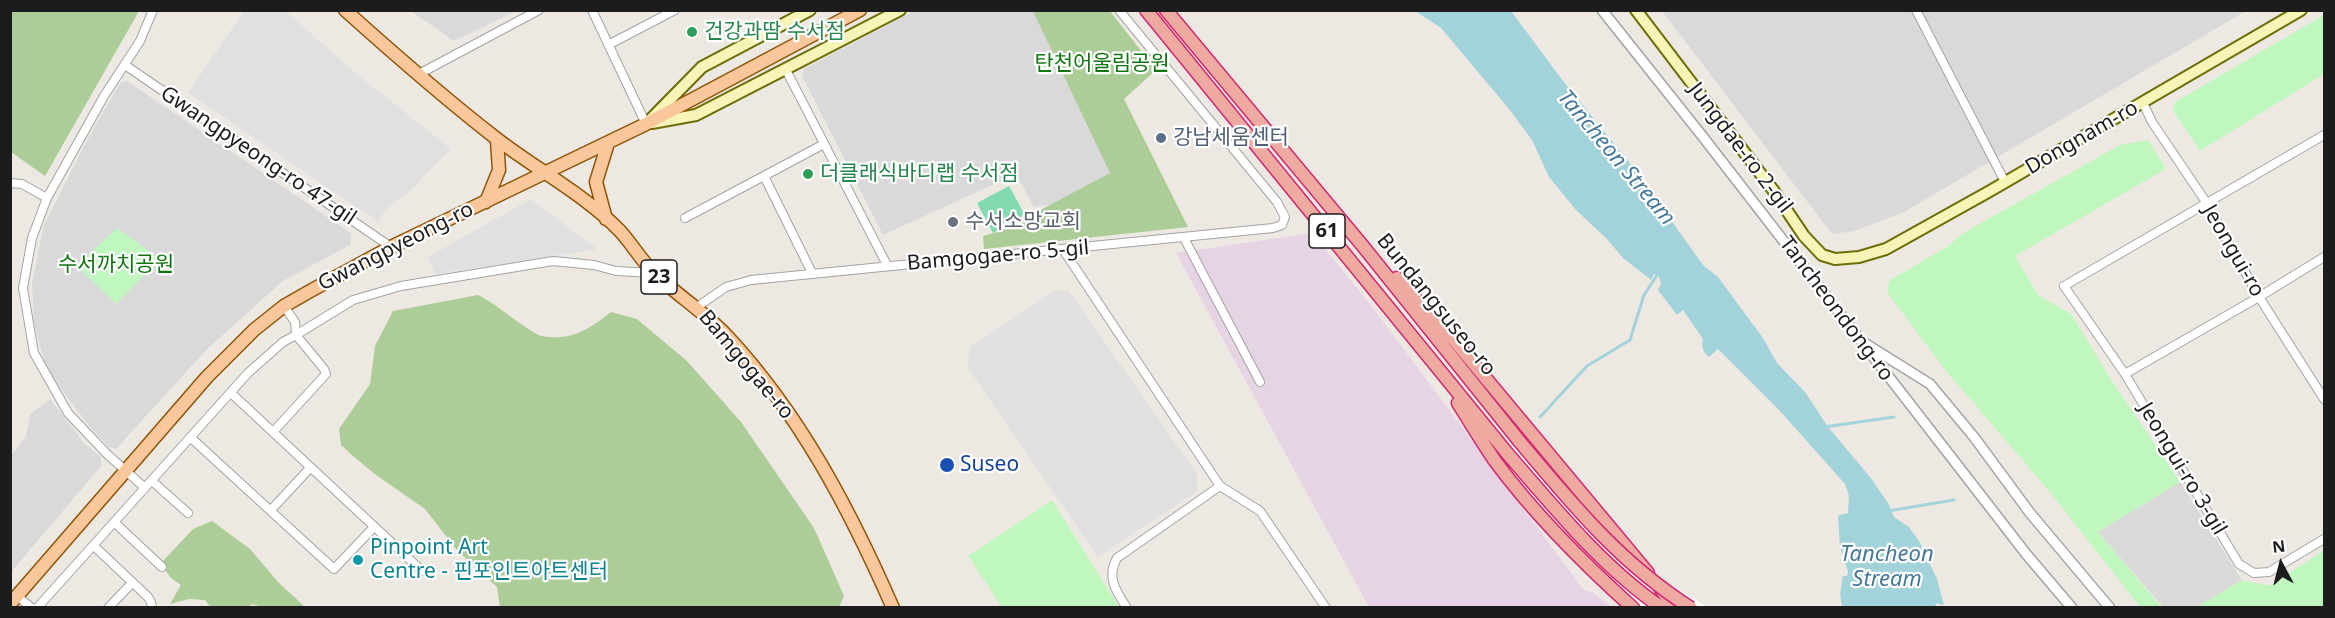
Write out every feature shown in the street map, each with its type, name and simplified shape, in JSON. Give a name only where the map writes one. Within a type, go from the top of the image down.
[{"type":"highway","name":"Bundangsuseo-ro","points":[[1146,10],[1507,453],[1565,520],[1600,555],[1662,608]]},
{"type":"highway","name":"Bundangsuseo-ro","points":[[1166,10],[1362,245],[1576,509],[1624,559],[1691,608]]},
{"type":"highway","points":[[1362,245],[1414,295],[1453,339],[1604,518],[1674,608]]},
{"type":"highway","points":[[1429,356],[1495,461],[1585,565],[1633,608]]},
{"type":"main road","name":"Bamgogae-ro","points":[[345,10],[417,75],[498,140],[546,172],[607,220],[654,273],[697,307],[739,350],[801,431],[837,491],[869,553],[893,608]]},
{"type":"main road","points":[[645,124],[702,66],[810,10]]},
{"type":"main road","name":"Gwangpyeong-ro","points":[[14,600],[207,377],[239,343],[284,306],[391,247],[608,143],[860,10]]},
{"type":"main road","points":[[645,124],[696,115],[900,10]]},
{"type":"main road","name":"Jungdae-ro 2-gil","points":[[1636,10],[1773,190],[1813,247],[1822,255],[1835,259],[1859,257]]},
{"type":"main road","name":"Dongnam-ro","points":[[1859,257],[1886,249],[2301,10]]},
{"type":"main road","points":[[486,202],[499,170],[498,140]]},
{"type":"main road","points":[[607,220],[596,182],[608,143]]},
{"type":"street","points":[[145,488],[68,413],[34,353],[23,288],[32,238],[47,198],[104,96],[140,41],[153,10]]},
{"type":"street","points":[[417,75],[539,10]]},
{"type":"street","points":[[592,10],[645,124]]},
{"type":"street","points":[[608,45],[675,10]]},
{"type":"street","name":"Bamgogae-ro 5-gil","points":[[697,307],[726,287],[751,280],[887,265],[1064,251],[1273,228],[1282,225],[1286,217],[1277,202],[1119,10]]},
{"type":"street","name":"Tancheondong-ro","points":[[1602,10],[2027,555],[2072,608]]},
{"type":"street","points":[[1916,10],[2005,182]]},
{"type":"street","name":"Gwangpyeong-ro 47-gil","points":[[124,65],[365,227],[391,247]]},
{"type":"street","points":[[786,70],[887,265]]},
{"type":"street","name":"Jeongui-ro","points":[[2143,103],[2152,122],[2206,202],[2259,297],[2325,399]]},
{"type":"street","points":[[2206,202],[2325,135]]},
{"type":"street","points":[[685,218],[824,144]]},
{"type":"street","points":[[10,175],[14,183],[22,184],[47,198]]},
{"type":"street","points":[[764,176],[812,273]]},
{"type":"street","name":"Jeongui-ro 3-gil","points":[[2206,202],[2064,286],[2125,374],[2239,564],[2254,573],[2269,572],[2325,539]]},
{"type":"street","points":[[1184,238],[1260,382]]},
{"type":"street","points":[[1064,251],[1220,486],[1260,511],[1326,608]]},
{"type":"street","points":[[2125,374],[2325,257]]},
{"type":"street","points":[[37,608],[248,373],[283,342],[353,300],[401,285],[553,261],[594,265],[616,271],[654,273]]},
{"type":"street","points":[[273,432],[326,374],[296,335],[295,322],[284,306]]},
{"type":"street","points":[[1858,339],[1930,384],[1974,437],[2030,513],[2110,608]]},
{"type":"street","points":[[231,393],[422,571]]},
{"type":"street","points":[[190,437],[334,569],[374,527]]},
{"type":"street","points":[[271,510],[310,468]]},
{"type":"street","points":[[152,481],[188,513]]},
{"type":"street","points":[[1127,608],[1112,580],[1112,568],[1117,558],[1220,486]]},
{"type":"street","points":[[114,522],[162,567]]},
{"type":"street","points":[[94,546],[148,597],[152,608]]},
{"type":"street","points":[[108,608],[132,583]]},
{"type":"street","name":"Gwangpyeong-ro","points":[[14,600],[32,608]]},
{"type":"shaded area","points":[[244,11],[286,11],[352,70],[451,149],[410,191],[386,209],[378,222],[188,93]]},
{"type":"shaded area","points":[[411,11],[516,11],[454,41]]},
{"type":"shaded area","points":[[914,11],[1037,11],[1118,170],[1065,203],[1034,207],[1016,174],[883,235],[802,76],[804,69]]},
{"type":"shaded area","points":[[1662,11],[2246,11],[1904,212],[1854,231],[1832,234]]},
{"type":"shaded area","points":[[127,81],[351,233],[350,245],[283,281],[206,350],[116,449],[109,447],[91,428],[47,371],[34,323],[32,283],[44,225],[85,144],[120,83]]},
{"type":"shaded area","points":[[531,199],[597,249],[435,274],[428,257]]},
{"type":"shaded area","points":[[1312,233],[1370,304],[1584,590],[1592,592],[1612,607],[1369,607],[1176,253]]},
{"type":"shaded area","points":[[1055,290],[1069,291],[1197,474],[1197,491],[1098,557],[968,368],[969,348]]},
{"type":"shaded area","points":[[50,399],[85,444],[101,457],[101,466],[11,572],[11,456],[26,436],[30,414]]},
{"type":"shaded area","points":[[2180,482],[2242,580],[2197,607],[2163,607],[2098,532]]},
{"type":"green space","points":[[10,11],[139,11],[45,176],[11,152]]},
{"type":"green space","name":"탄천어울림공원","points":[[1033,11],[1110,11],[1156,70],[1124,99],[1188,227],[984,249],[983,236],[1001,231],[1110,173]]},
{"type":"green space","points":[[2324,15],[2324,74],[2200,151],[2173,111],[2175,102]]},
{"type":"green space","points":[[2148,140],[2166,169],[2015,256],[2038,295],[2071,314],[2110,378],[2180,482],[2098,532],[2162,608],[2140,607],[2049,491],[1946,371],[1887,290],[1890,280],[1947,247],[1963,233],[2120,145]]},
{"type":"green space","points":[[1009,186],[1025,215],[993,233],[977,203]]},
{"type":"green space","name":"수서까치공원","points":[[117,228],[160,259],[116,304],[77,266]]},
{"type":"green space","points":[[478,295],[542,336],[562,337],[580,332],[611,312],[637,319],[687,361],[741,422],[814,528],[844,596],[839,607],[500,607],[497,587],[457,550],[425,509],[376,475],[341,445],[339,429],[370,384],[375,346],[393,311]]},
{"type":"green space","points":[[1052,500],[1119,607],[1002,607],[968,556]]},
{"type":"green space","points":[[212,521],[250,549],[279,583],[303,605],[302,608],[261,607],[253,604],[248,607],[211,608],[205,600],[189,599],[170,604],[181,585],[171,578],[161,565],[193,529]]},
{"type":"green space","points":[[2324,550],[2324,607],[2197,607],[2242,580],[2270,586]]},
{"type":"water","name":"Tancheon Stream","points":[[1415,11],[1511,11],[1560,77],[1632,166],[1703,265],[1718,277],[1763,338],[1777,363],[1805,392],[1828,427],[1870,477],[1888,503],[1894,517],[1909,527],[1919,541],[1937,579],[1944,605],[1935,603],[1937,607],[1842,607],[1840,594],[1843,576],[1847,576],[1848,572],[1840,546],[1838,517],[1848,513],[1849,496],[1845,484],[1780,411],[1718,349],[1709,357],[1707,355],[1702,347],[1703,339],[1683,310],[1677,315],[1658,290],[1661,284],[1659,277],[1654,274],[1651,280],[1623,258],[1606,238],[1576,210],[1549,177],[1532,140],[1509,109],[1441,28]]},
{"type":"pier","points":[[1527,436],[1578,501],[1616,540],[1660,578],[1707,607],[1640,607],[1619,591],[1495,461]]},
{"type":"waterway","points":[[1540,417],[1587,366],[1630,340],[1644,295],[1657,275]]},
{"type":"waterway","points":[[1824,427],[1894,417]]},
{"type":"waterway","points":[[1888,511],[1954,500]]},
{"type":"place","name":"건강과땀 수서점","points":[[692,32]]},
{"type":"place","name":"강남세움센터","points":[[1161,138]]},
{"type":"place","name":"더클래식바디랩 수서점","points":[[808,174]]},
{"type":"place","name":"수서소망교회","points":[[953,222]]},
{"type":"place","name":"Suseo","points":[[947,465]]},
{"type":"place","name":"Pinpoint Art Centre - 핀포인트아트센터","points":[[358,560]]}]
